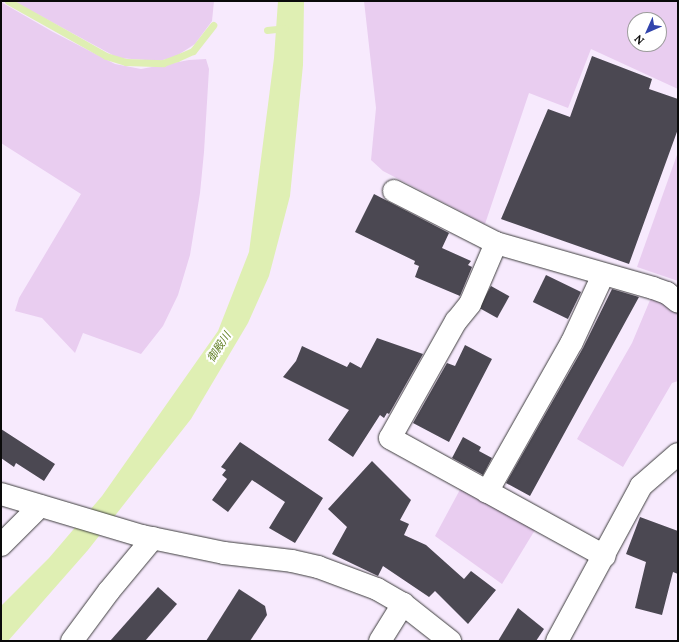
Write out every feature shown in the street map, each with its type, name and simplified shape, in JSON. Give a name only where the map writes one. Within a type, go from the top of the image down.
[{"type":"street","points":[[394,191],[496,243],[667,293],[678,302]]},
{"type":"street","points":[[496,243],[470,304],[456,320],[390,438],[605,556]]},
{"type":"street","points":[[487,492],[572,342],[603,275]]},
{"type":"street","points":[[557,641],[605,556],[641,486],[678,454]]},
{"type":"street","points":[[1,494],[148,537],[224,553],[292,560],[311,566],[377,589],[403,604],[450,641]]},
{"type":"street","points":[[1,545],[48,508]]},
{"type":"street","points":[[72,641],[148,537]]},
{"type":"street","points":[[380,641],[403,604]]},
{"type":"shaded area","points":[[13,1],[214,1],[212,21],[195,44],[175,57],[159,61],[118,58]]},
{"type":"shaded area","points":[[364,1],[678,1],[678,89],[591,49],[568,108],[529,93],[485,224],[383,171],[371,160],[376,108]]},
{"type":"shaded area","points":[[1,2],[53,32],[115,64],[141,69],[189,60],[206,59],[209,69],[204,152],[200,193],[190,255],[178,295],[163,326],[141,354],[83,333],[75,353],[42,318],[15,311],[19,298],[81,194],[1,143]]},
{"type":"shaded area","points":[[678,152],[678,281],[637,267]]},
{"type":"shaded area","points":[[653,293],[672,304],[678,314],[678,381],[672,383],[623,467],[577,439],[632,343]]},
{"type":"shaded area","points":[[463,484],[538,525],[502,584],[435,536]]},
{"type":"water","name":"御殿川","points":[[278,1],[304,1],[303,65],[290,196],[269,276],[248,323],[191,419],[88,550],[8,641],[1,641],[1,606],[49,558],[102,496],[218,331],[249,252],[274,58]]},
{"type":"building","points":[[592,56],[652,79],[649,89],[678,99],[678,129],[629,264],[501,219],[548,109],[570,117]]},
{"type":"building","points":[[374,194],[449,233],[442,248],[471,261],[468,265],[472,267],[460,296],[415,277],[419,266],[414,264],[415,261],[355,232]]},
{"type":"building","points":[[546,275],[581,292],[568,319],[533,302]]},
{"type":"building","points":[[491,286],[509,296],[497,318],[479,308]]},
{"type":"building","points":[[612,289],[639,297],[530,496],[506,483],[583,348]]},
{"type":"building","points":[[377,338],[423,354],[389,414],[387,413],[384,418],[380,415],[353,457],[328,440],[349,410],[283,377],[296,361],[302,346],[347,367],[350,362],[361,368]]},
{"type":"building","points":[[465,345],[492,359],[449,442],[413,423],[447,363],[455,366]]},
{"type":"building","points":[[1,429],[55,464],[44,481],[16,463],[14,467],[1,458]]},
{"type":"building","points":[[463,437],[481,447],[479,451],[492,458],[483,475],[452,458]]},
{"type":"building","points":[[240,442],[323,498],[295,543],[269,528],[285,502],[252,480],[228,512],[212,500],[227,479],[222,475],[226,470],[221,467]]},
{"type":"building","points":[[372,461],[411,500],[400,520],[409,524],[404,535],[426,545],[464,579],[471,571],[496,590],[468,624],[435,591],[429,597],[383,566],[378,576],[332,554],[347,527],[328,509]]},
{"type":"building","points":[[640,517],[678,531],[678,574],[673,572],[662,615],[635,608],[646,562],[626,554]]},
{"type":"building","points":[[158,587],[177,604],[145,641],[110,641]]},
{"type":"building","points":[[239,589],[265,606],[267,615],[250,641],[206,641]]},
{"type":"building","points":[[518,608],[544,629],[536,641],[498,641]]},
{"type":"waterway","points":[[8,1],[106,56],[126,62],[163,63],[177,58],[193,51],[213,25]]},
{"type":"waterway","points":[[267,30],[285,28]]}]
